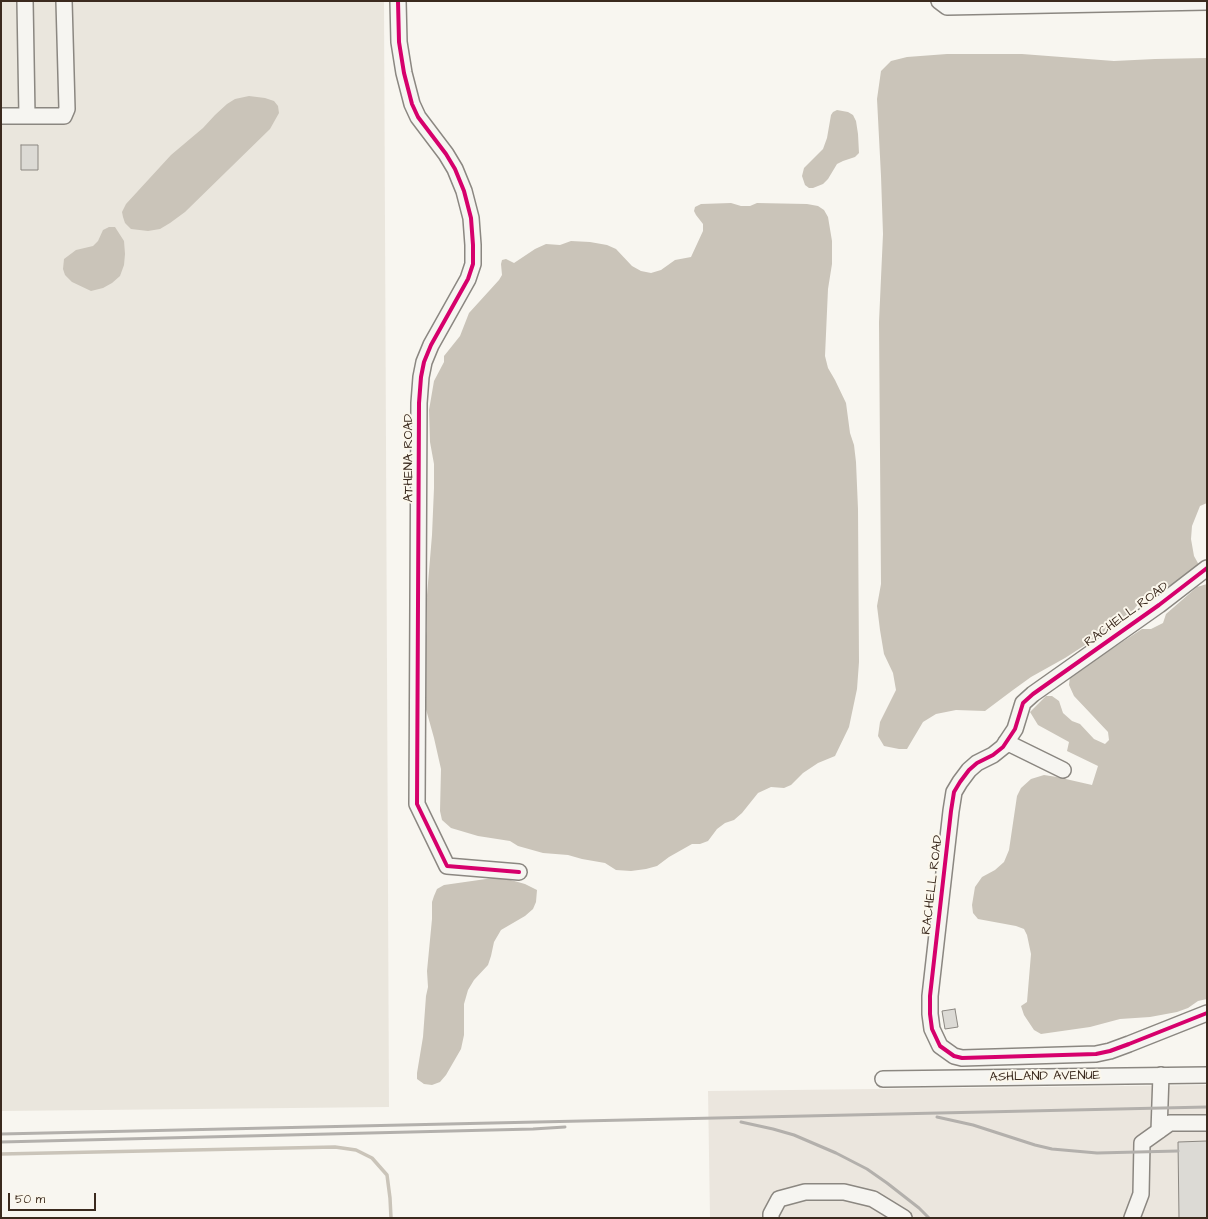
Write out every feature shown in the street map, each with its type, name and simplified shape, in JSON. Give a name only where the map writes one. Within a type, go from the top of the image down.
[{"type":"street","points":[[25,1],[27,116]]},
{"type":"street","points":[[1,116],[64,116],[67,109],[64,1]]},
{"type":"street","name":"ATHENA ROAD","points":[[398,1],[400,42],[404,73],[412,104],[418,117],[446,154],[464,191],[471,218],[473,245],[473,264],[468,279],[431,345],[424,362],[421,377],[419,403],[417,804],[447,866],[519,872]]},
{"type":"street","points":[[939,1],[947,7],[1207,2]]},
{"type":"street","name":"RACHELL ROAD","points":[[1207,568],[1159,605],[1033,694],[1023,703],[1014,730],[1003,747],[993,755],[977,763],[954,792],[930,996],[930,1014],[932,1029],[940,1046],[946,1052],[962,1058],[1096,1054],[1129,1044],[1207,1013]]},
{"type":"street","points":[[1006,742],[1063,770]]},
{"type":"street","points":[[1159,1131],[1161,1075]]},
{"type":"street","name":"ASHLAND AVENUE","points":[[883,1079],[1207,1075]]},
{"type":"street","points":[[1132,1218],[1141,1194],[1142,1143],[1170,1123],[1207,1122]]},
{"type":"street","points":[[771,1218],[771,1214],[779,1199],[806,1192],[844,1192],[873,1199],[904,1218]]},
{"type":"shaded area","points":[[1,1],[384,1],[389,1107],[1,1111]]},
{"type":"shaded area","points":[[947,54],[1022,54],[1114,61],[1207,58],[1207,503],[1200,506],[1192,526],[1191,539],[1194,556],[1199,565],[1168,591],[1143,598],[1130,616],[1065,658],[1031,677],[985,711],[956,710],[936,714],[923,722],[907,749],[899,749],[884,746],[878,736],[880,722],[896,690],[893,673],[884,654],[877,606],[881,584],[879,322],[883,234],[877,99],[881,71],[891,61],[907,57]]},
{"type":"shaded area","points":[[249,96],[274,101],[278,106],[279,113],[270,129],[185,212],[170,223],[160,229],[148,231],[131,229],[125,223],[122,212],[126,204],[171,155],[203,128],[227,104],[235,99]]},
{"type":"shaded area","points":[[837,110],[848,112],[853,115],[856,121],[859,153],[855,157],[837,164],[828,179],[823,184],[809,188],[805,185],[802,176],[804,168],[823,149],[827,138],[831,115]]},
{"type":"shaded area","points":[[731,203],[741,206],[750,206],[757,203],[807,204],[818,206],[824,210],[828,217],[832,241],[832,264],[828,289],[825,356],[828,368],[846,403],[856,462],[858,509],[859,662],[857,689],[849,727],[835,756],[818,763],[803,773],[791,785],[784,788],[771,787],[758,793],[742,813],[734,820],[725,823],[717,829],[708,841],[700,844],[692,844],[669,857],[657,866],[646,869],[631,871],[616,870],[605,863],[568,855],[543,853],[518,846],[510,841],[478,836],[451,828],[442,820],[440,811],[441,769],[422,695],[434,488],[434,464],[430,442],[429,410],[434,381],[444,362],[444,356],[460,336],[469,313],[499,280],[502,275],[502,260],[506,259],[514,263],[535,249],[546,244],[560,245],[571,241],[590,242],[607,245],[616,249],[632,266],[641,271],[651,273],[661,270],[675,260],[691,257],[703,231],[703,224],[694,211],[695,207],[701,204]]},
{"type":"shaded area","points":[[109,227],[115,227],[124,241],[124,265],[120,276],[112,283],[103,288],[91,291],[72,282],[65,275],[63,269],[64,259],[76,250],[93,246],[98,241],[103,230]]},
{"type":"shaded area","points":[[1207,584],[1207,999],[1198,1001],[1188,1008],[1177,1012],[1150,1017],[1120,1019],[1090,1027],[1041,1034],[1034,1030],[1024,1015],[1021,1006],[1027,1002],[1031,954],[1027,935],[1024,929],[1016,926],[978,919],[973,913],[972,905],[975,887],[982,877],[995,870],[1004,862],[1009,850],[1017,796],[1021,788],[1031,779],[1044,775],[1092,785],[1098,766],[1067,751],[1069,742],[1038,725],[1030,712],[1046,696],[1052,696],[1059,701],[1063,713],[1072,721],[1080,724],[1094,739],[1105,744],[1109,740],[1108,732],[1074,696],[1069,685],[1070,676],[1142,629],[1151,629],[1163,623],[1166,614],[1197,587]]},
{"type":"shaded area","points":[[500,877],[525,884],[537,890],[536,902],[533,909],[525,916],[501,930],[494,942],[488,965],[474,980],[468,990],[464,1004],[464,1035],[461,1049],[446,1075],[440,1082],[432,1085],[424,1084],[417,1079],[417,1073],[423,1037],[428,987],[427,971],[432,919],[432,902],[434,896],[437,889],[444,885]]},
{"type":"shaded area","points":[[1207,1085],[1207,1218],[710,1218],[708,1091]]},
{"type":"building","points":[[21,145],[38,145],[38,170],[21,170]]},
{"type":"building","points":[[955,1009],[958,1027],[945,1029],[942,1011]]},
{"type":"building","points":[[1207,1141],[1207,1218],[1179,1218],[1178,1142]]},
{"type":"waterway","points":[[1,1154],[335,1147],[356,1150],[372,1158],[387,1175],[391,1218]]},
{"type":"railway","points":[[1,1134],[1207,1107]]},
{"type":"railway","points":[[937,1117],[973,1125],[1052,1149],[1097,1153],[1178,1151]]},
{"type":"railway","points":[[741,1122],[794,1135],[836,1153],[867,1169],[919,1208],[929,1218]]},
{"type":"railway","points":[[1,1142],[565,1127]]},
{"type":"cycle path","points":[[398,1],[399,42],[404,73],[412,104],[418,117],[446,154],[455,169],[464,191],[471,218],[473,245],[473,264],[468,279],[431,345],[424,362],[421,377],[419,403],[417,804],[447,866],[519,872]]},
{"type":"cycle path","points":[[1207,568],[1159,605],[1033,694],[1023,703],[1015,729],[1003,747],[993,755],[977,763],[969,770],[960,782],[954,792],[951,811],[930,996],[930,1014],[932,1029],[940,1046],[954,1056],[962,1058],[1096,1054],[1129,1044],[1207,1013]]}]
